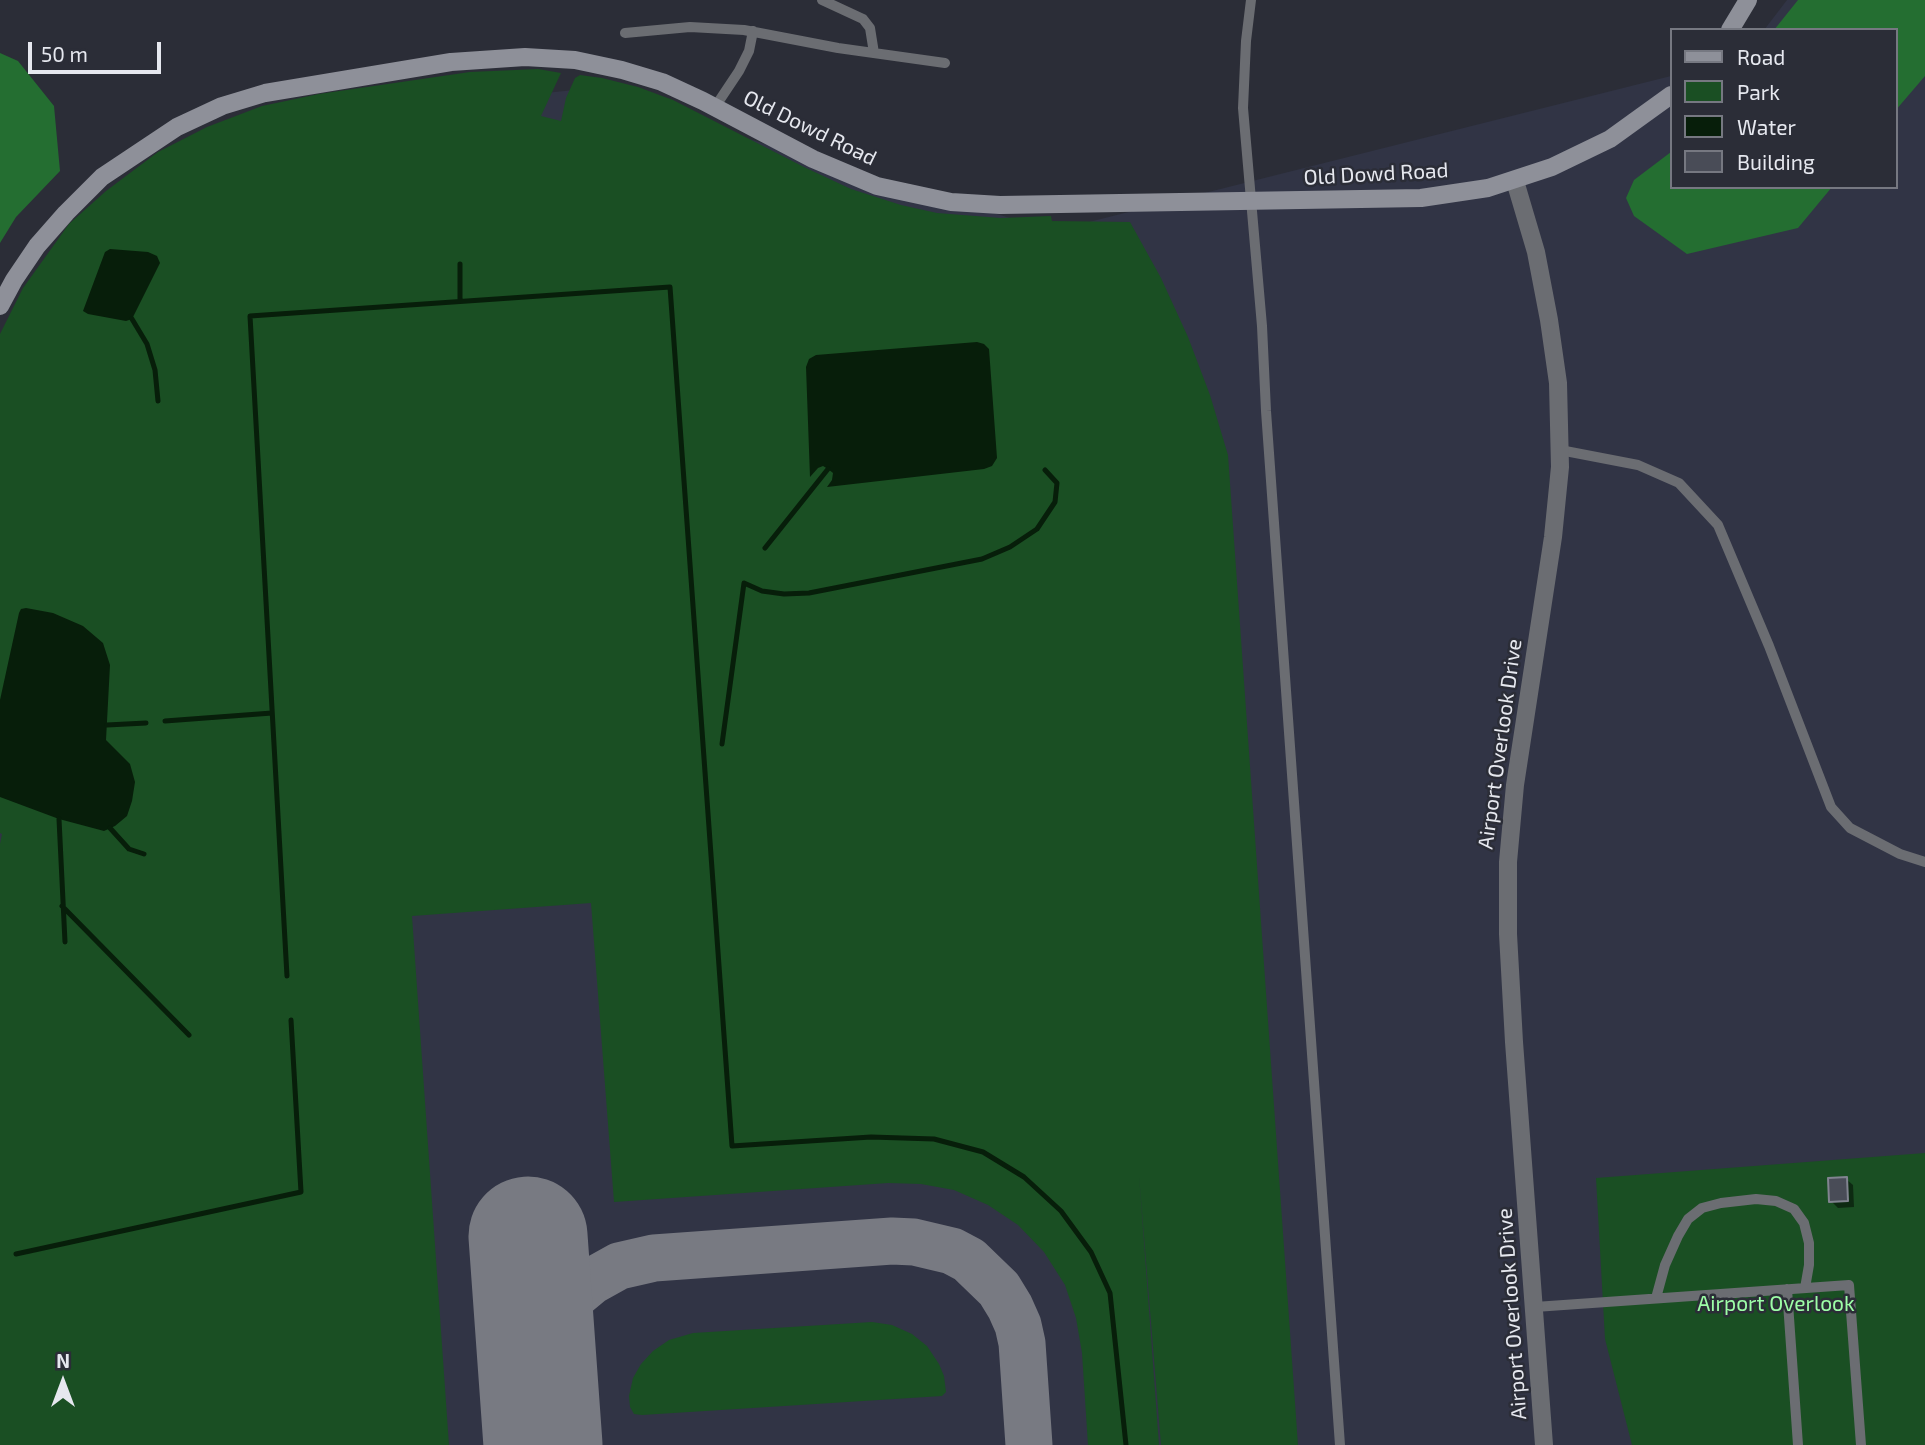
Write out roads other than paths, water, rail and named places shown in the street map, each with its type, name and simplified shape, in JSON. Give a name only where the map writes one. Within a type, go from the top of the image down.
[{"type":"street","points":[[1731,28],[1748,0]]},
{"type":"street","name":"Old Dowd Road","points":[[0,306],[37,246],[66,213],[102,177],[177,127],[222,106],[265,93],[451,62],[526,57],[575,60],[622,70],[662,82],[813,159],[877,186],[951,202],[1000,205],[1421,198],[1488,188],[1552,167],[1610,139],[1670,96]]},
{"type":"street","name":"Airport Overlook Drive","points":[[1515,181],[1536,252],[1549,320],[1558,383],[1560,450],[1553,537],[1515,785],[1507,862],[1513,1028],[1544,1445]]},
{"type":"lane","points":[[822,0],[863,19],[870,28],[874,53]]},
{"type":"lane","points":[[1251,0],[1243,108],[1262,326],[1340,1445]]},
{"type":"lane","points":[[625,33],[690,27],[753,31],[838,48],[945,62]]},
{"type":"lane","points":[[715,107],[739,71],[753,31]]},
{"type":"lane","points":[[1560,450],[1638,465],[1679,484],[1718,525],[1769,646],[1831,807],[1850,828],[1900,854],[1925,862]]},
{"type":"lane","points":[[1656,1298],[1665,1265],[1688,1219],[1703,1208],[1756,1199],[1776,1201],[1794,1209],[1804,1223],[1809,1243],[1805,1288]]},
{"type":"lane","points":[[1535,1307],[1849,1284],[1861,1445]]},
{"type":"lane","points":[[1787,1289],[1798,1445]]},
{"type":"water","points":[[110,249],[148,252],[157,256],[160,263],[132,319],[126,321],[83,311],[105,252]]},
{"type":"water","points":[[977,342],[989,349],[997,458],[992,466],[827,487],[833,473],[823,466],[810,477],[806,367],[809,359],[816,355]]},
{"type":"water","points":[[26,608],[53,613],[83,626],[103,643],[110,665],[106,740],[130,764],[135,782],[127,816],[104,831],[59,819],[0,797],[0,700],[19,613]]},
{"type":"waterway","points":[[460,264],[460,300]]},
{"type":"waterway","points":[[287,976],[250,316],[670,287],[732,1146],[871,1137],[934,1139],[983,1152],[1024,1177],[1061,1211],[1091,1252],[1110,1293],[1126,1445]]},
{"type":"waterway","points":[[132,319],[147,344],[155,370],[158,401]]},
{"type":"waterway","points":[[765,548],[828,469]]},
{"type":"waterway","points":[[722,744],[744,583],[762,591],[809,593],[982,559],[1010,547],[1037,529],[1055,502],[1057,483],[1045,470]]},
{"type":"waterway","points":[[165,721],[272,713]]},
{"type":"waterway","points":[[107,725],[146,723]]},
{"type":"waterway","points":[[59,819],[65,942]]},
{"type":"waterway","points":[[110,828],[129,849],[144,854]]},
{"type":"waterway","points":[[62,906],[189,1035]]},
{"type":"waterway","points":[[16,1254],[301,1192],[291,1020]]},
{"type":"park label","name":"Airport Overlook","points":[[1776,1304]]}]
